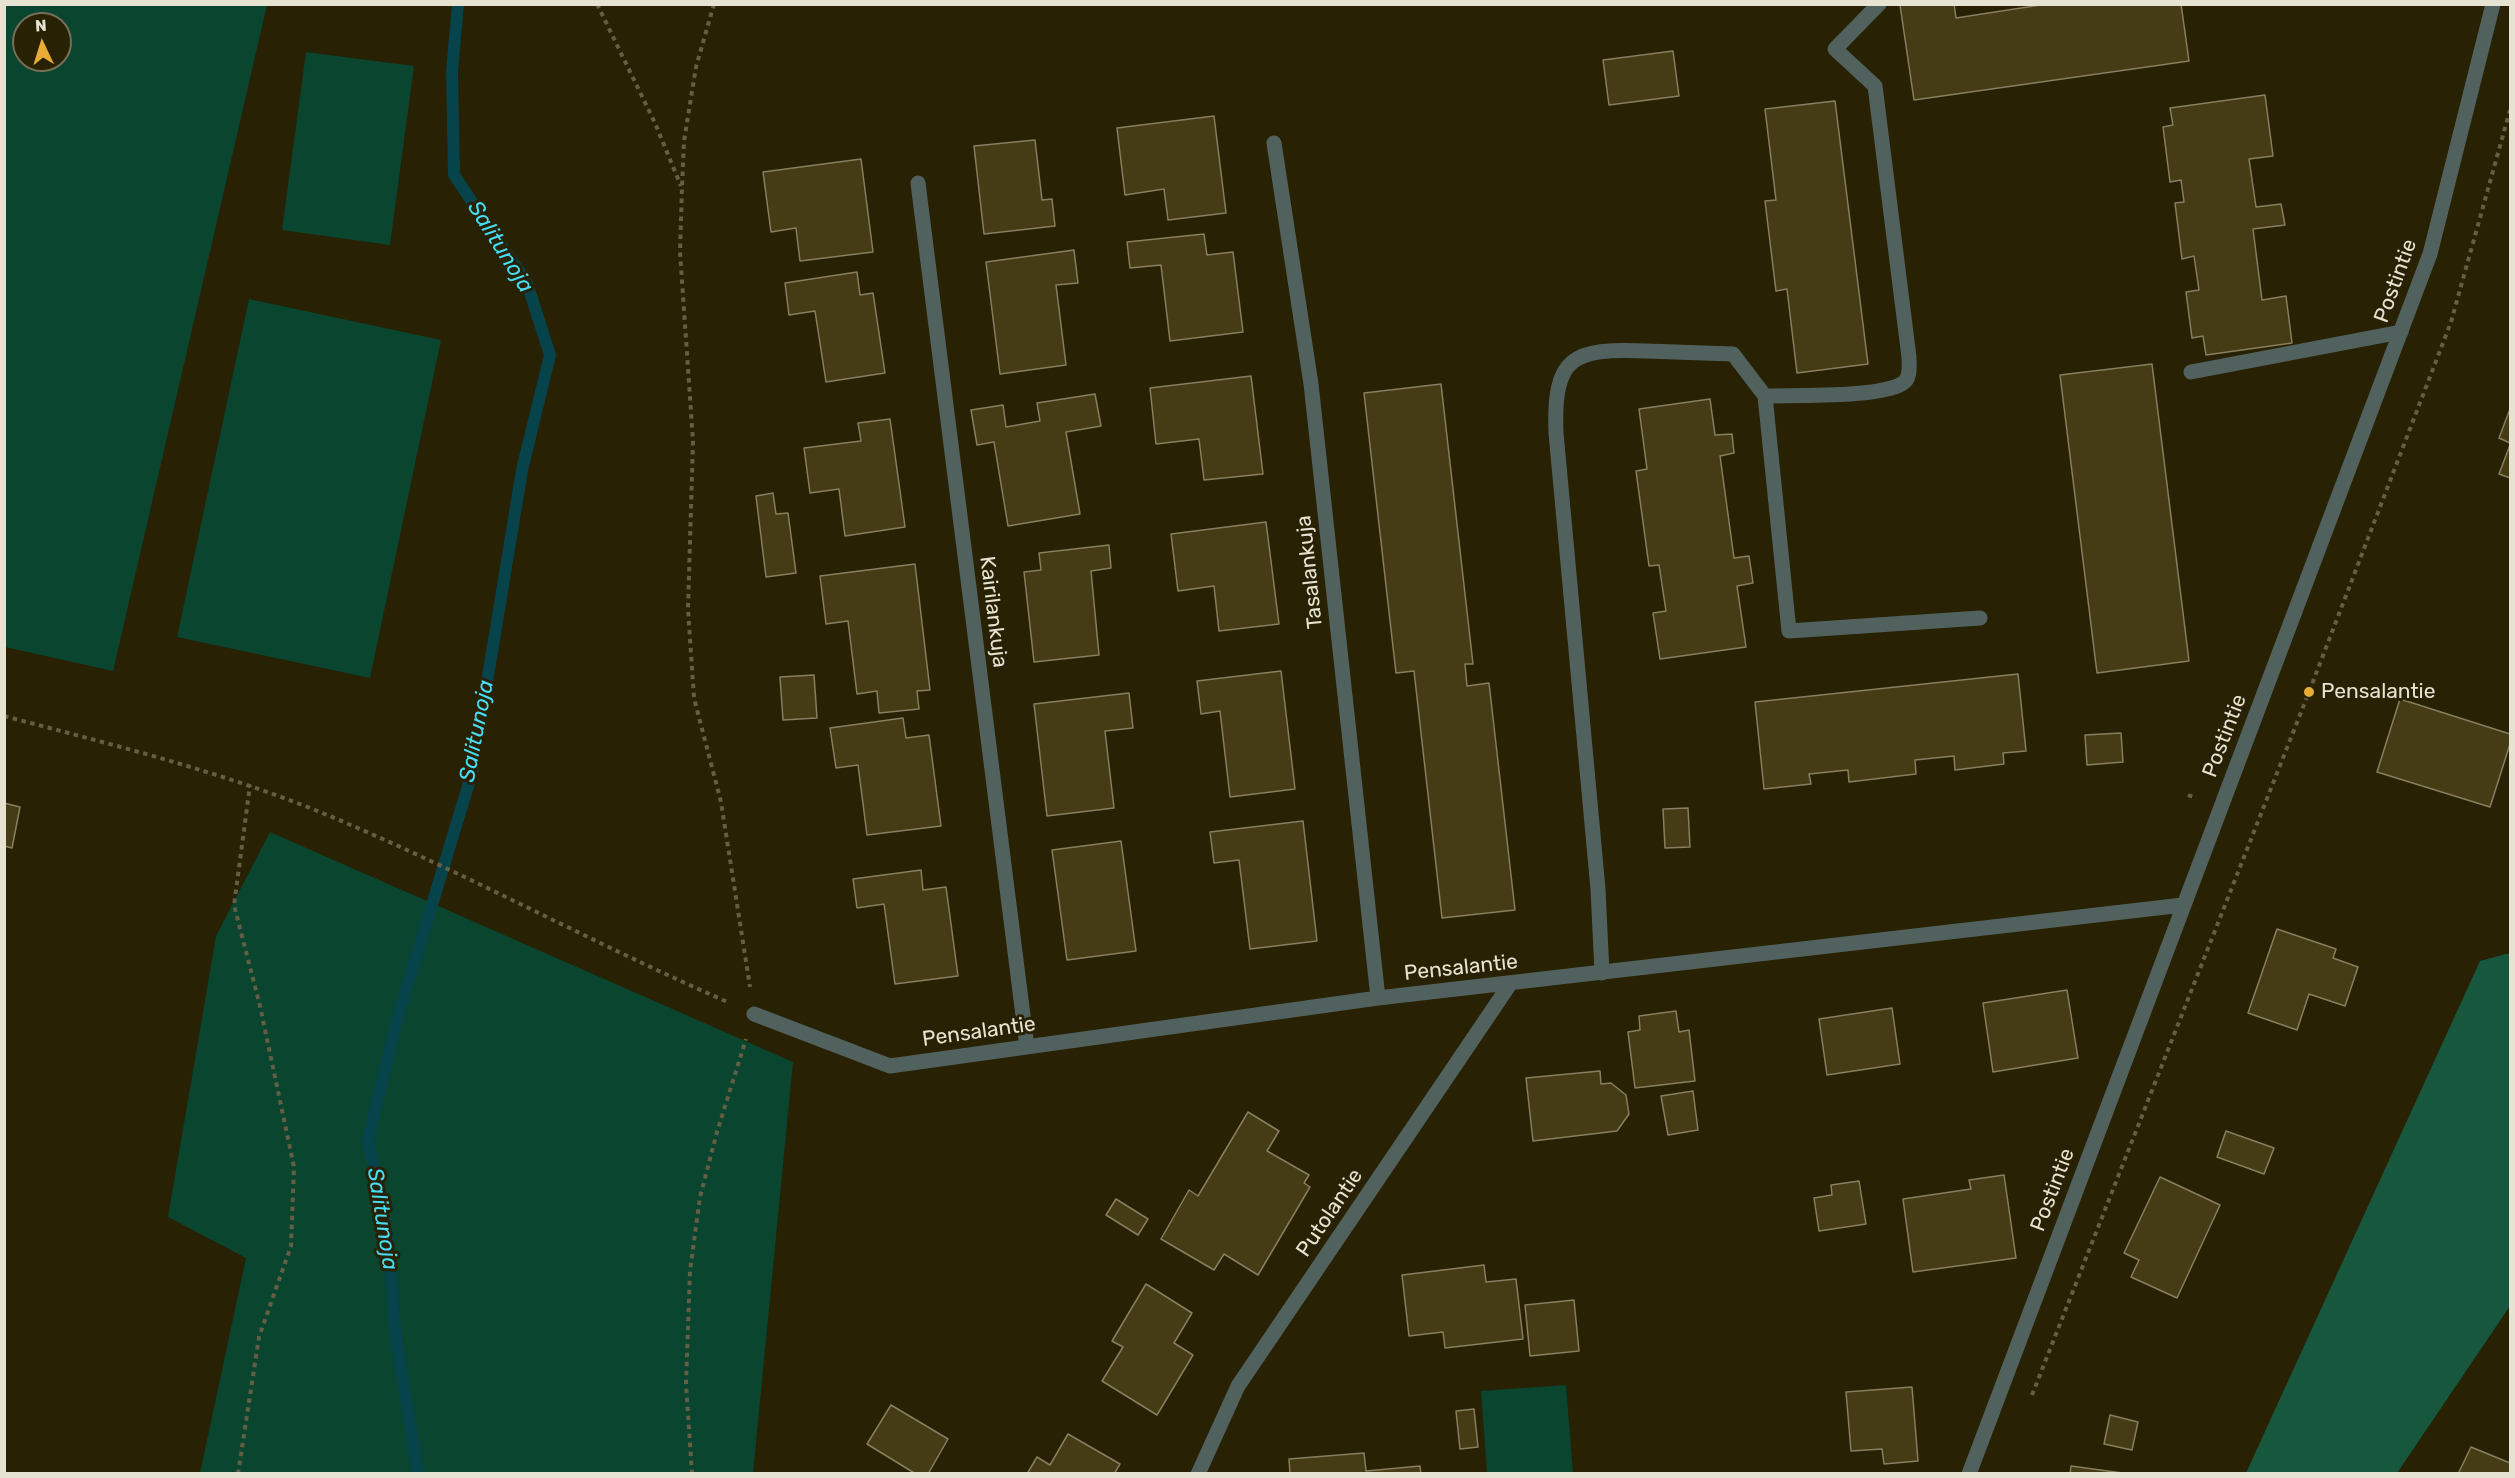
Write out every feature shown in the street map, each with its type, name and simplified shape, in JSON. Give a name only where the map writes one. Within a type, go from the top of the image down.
[{"type":"street","points":[[1765,396],[1869,392],[1903,383],[1908,377],[1909,357],[1875,86],[1835,49],[1879,4]]},
{"type":"street","name":"Postintie","points":[[1970,1473],[2430,254],[2493,4]]},
{"type":"street","name":"Tasalankuja","points":[[1274,143],[1311,384],[1378,998]]},
{"type":"street","name":"Kairilankuja","points":[[918,183],[1027,1047]]},
{"type":"street","points":[[2191,372],[2401,332]]},
{"type":"street","points":[[1602,973],[1598,889],[1556,433],[1555,404],[1558,386],[1565,370],[1586,353],[1613,350],[1733,354],[1765,396],[1789,631],[1980,618]]},
{"type":"street","name":"Pensalantie","points":[[754,1014],[890,1066],[1378,998],[2183,905]]},
{"type":"street","name":"Putolantie","points":[[1198,1473],[1238,1386],[1510,984]]},
{"type":"path","points":[[597,4],[655,123],[682,187]]},
{"type":"path","points":[[692,1473],[686,1384],[691,1260],[703,1186],[717,1132],[754,1014],[721,802],[694,698],[688,609],[693,441],[680,252],[682,187],[684,141],[696,67],[714,4]]},
{"type":"path","points":[[2032,1396],[2301,713],[2451,322],[2511,110]]},
{"type":"path","points":[[4,716],[208,770],[307,807],[435,863],[678,981],[754,1014]]},
{"type":"path","points":[[238,1473],[260,1336],[291,1246],[294,1167],[260,1006],[234,905],[250,785]]},
{"type":"green space","points":[[5,4],[267,5],[113,671],[5,647]]},
{"type":"green space","points":[[306,52],[414,66],[390,245],[282,230]]},
{"type":"green space","points":[[249,299],[441,340],[370,678],[177,637]]},
{"type":"green space","points":[[270,832],[793,1062],[753,1473],[200,1473],[246,1258],[168,1217],[216,936]]},
{"type":"green space","points":[[2510,953],[2510,1306],[2397,1473],[2246,1473],[2480,961]]},
{"type":"green space","points":[[1566,1385],[1573,1473],[1487,1473],[1481,1391]]},
{"type":"building","points":[[1954,4],[1956,18],[2047,4],[2181,4],[2189,61],[1914,100],[1900,5]]},
{"type":"building","points":[[1673,51],[1679,96],[1609,105],[1603,60]]},
{"type":"building","points":[[2265,95],[2273,156],[2249,159],[2256,207],[2281,204],[2285,225],[2253,229],[2262,300],[2286,296],[2292,343],[2206,355],[2203,336],[2192,338],[2186,292],[2199,290],[2194,256],[2182,259],[2175,203],[2184,202],[2181,180],[2170,182],[2163,127],[2173,125],[2170,108]]},
{"type":"building","points":[[1835,101],[1868,364],[1797,373],[1787,289],[1776,291],[1765,201],[1776,200],[1765,109]]},
{"type":"building","points":[[1214,116],[1226,213],[1168,220],[1164,189],[1125,195],[1117,128]]},
{"type":"building","points":[[1035,140],[1042,200],[1052,199],[1055,226],[984,234],[974,146]]},
{"type":"building","points":[[861,159],[873,252],[800,261],[796,228],[771,232],[763,172]]},
{"type":"building","points":[[1204,234],[1207,255],[1233,252],[1243,332],[1170,341],[1161,265],[1130,268],[1127,242]]},
{"type":"building","points":[[1074,250],[1078,283],[1056,285],[1066,365],[1000,374],[986,262]]},
{"type":"building","points":[[857,272],[860,295],[873,293],[885,373],[826,382],[815,311],[789,315],[785,283]]},
{"type":"building","points":[[2152,364],[2189,661],[2097,673],[2060,375]]},
{"type":"building","points":[[1251,376],[1263,474],[1204,480],[1199,439],[1156,444],[1150,388]]},
{"type":"building","points":[[1441,384],[1473,664],[1465,664],[1467,686],[1489,683],[1515,910],[1442,918],[1414,671],[1396,673],[1364,393]]},
{"type":"building","points":[[1095,394],[1101,426],[1066,432],[1080,514],[1008,526],[994,442],[977,445],[971,410],[1003,405],[1006,427],[1040,421],[1037,403]]},
{"type":"building","points":[[1710,399],[1715,435],[1732,434],[1734,453],[1720,456],[1734,558],[1749,556],[1753,583],[1737,586],[1746,647],[1660,659],[1653,613],[1666,611],[1659,565],[1649,566],[1636,471],[1647,469],[1639,409]]},
{"type":"building","points":[[2510,409],[2510,443],[2499,438]]},
{"type":"building","points":[[890,419],[905,527],[845,536],[839,489],[810,493],[804,448],[861,441],[858,423]]},
{"type":"building","points":[[2510,445],[2510,478],[2499,474]]},
{"type":"building","points":[[773,493],[776,514],[788,513],[796,573],[766,577],[756,496]]},
{"type":"building","points":[[1266,522],[1279,624],[1219,631],[1214,586],[1178,591],[1171,534]]},
{"type":"building","points":[[1109,545],[1111,568],[1091,571],[1099,655],[1034,662],[1024,572],[1041,570],[1039,553]]},
{"type":"building","points":[[915,564],[930,690],[917,691],[919,709],[879,713],[877,691],[857,694],[848,621],[826,624],[820,576]]},
{"type":"building","points":[[1281,671],[1295,789],[1230,797],[1220,711],[1201,714],[1197,681]]},
{"type":"building","points":[[2018,674],[2026,751],[2003,753],[2004,764],[1955,770],[1954,756],[1915,760],[1916,774],[1849,782],[1848,770],[1809,774],[1811,784],[1764,789],[1755,702]]},
{"type":"building","points":[[814,675],[817,718],[783,720],[780,677]]},
{"type":"building","points":[[1129,693],[1133,728],[1105,731],[1114,808],[1047,816],[1034,704]]},
{"type":"building","points":[[2400,699],[2510,734],[2510,744],[2490,807],[2377,772]]},
{"type":"building","points":[[903,718],[906,738],[929,735],[941,826],[867,835],[858,765],[836,768],[830,728]]},
{"type":"building","points":[[2121,733],[2123,762],[2087,765],[2085,735]]},
{"type":"building","points":[[4,803],[20,807],[12,848],[4,846]]},
{"type":"building","points":[[1688,808],[1690,847],[1665,848],[1663,809]]},
{"type":"building","points":[[1303,821],[1317,941],[1250,949],[1239,860],[1214,863],[1210,832]]},
{"type":"building","points":[[1121,841],[1136,951],[1067,960],[1052,850]]},
{"type":"building","points":[[921,870],[923,890],[946,887],[958,976],[895,984],[884,904],[857,908],[853,879]]},
{"type":"building","points":[[2277,929],[2336,949],[2333,958],[2358,967],[2345,1006],[2309,994],[2297,1030],[2248,1013]]},
{"type":"building","points":[[2067,990],[2078,1058],[1993,1072],[1983,1003]]},
{"type":"building","points":[[1892,1008],[1900,1064],[1827,1075],[1819,1019]]},
{"type":"building","points":[[1676,1011],[1679,1032],[1689,1030],[1695,1081],[1635,1088],[1628,1032],[1640,1030],[1639,1016]]},
{"type":"building","points":[[1600,1071],[1601,1084],[1611,1083],[1626,1095],[1629,1114],[1617,1131],[1533,1141],[1526,1078]]},
{"type":"building","points":[[1693,1091],[1698,1130],[1668,1135],[1661,1096]]},
{"type":"building","points":[[1248,1112],[1279,1131],[1267,1151],[1309,1175],[1304,1183],[1310,1187],[1258,1275],[1224,1254],[1214,1270],[1161,1239],[1189,1190],[1198,1196]]},
{"type":"building","points":[[2226,1131],[2274,1148],[2264,1174],[2217,1157]]},
{"type":"building","points":[[2004,1175],[2016,1258],[1913,1272],[1903,1199],[1971,1189],[1969,1180]]},
{"type":"building","points":[[2160,1177],[2220,1205],[2177,1298],[2131,1277],[2139,1260],[2124,1253]]},
{"type":"building","points":[[1859,1181],[1866,1224],[1819,1231],[1814,1198],[1832,1195],[1831,1185]]},
{"type":"building","points":[[1116,1199],[1148,1219],[1138,1235],[1106,1215]]},
{"type":"building","points":[[1484,1265],[1486,1282],[1516,1279],[1523,1339],[1445,1348],[1443,1332],[1409,1336],[1402,1275]]},
{"type":"building","points":[[1146,1284],[1192,1313],[1174,1343],[1193,1355],[1157,1415],[1102,1381],[1123,1347],[1112,1341]]},
{"type":"building","points":[[1574,1300],[1579,1351],[1530,1356],[1525,1305]]},
{"type":"building","points":[[1912,1387],[1918,1461],[1884,1464],[1882,1449],[1851,1451],[1846,1392]]},
{"type":"building","points":[[891,1405],[948,1439],[928,1474],[916,1474],[867,1444]]},
{"type":"building","points":[[1474,1409],[1478,1447],[1460,1449],[1456,1411]]},
{"type":"building","points":[[2110,1415],[2138,1422],[2132,1450],[2104,1444]]},
{"type":"building","points":[[1068,1434],[1120,1464],[1114,1474],[1027,1474],[1037,1457],[1050,1465]]},
{"type":"building","points":[[2471,1447],[2510,1463],[2510,1474],[2458,1474]]},
{"type":"building","points":[[1364,1453],[1366,1471],[1420,1466],[1421,1474],[1290,1474],[1289,1459]]},
{"type":"building","points":[[2071,1466],[2130,1474],[2070,1474]]},
{"type":"waterway","name":"Salitunoja","points":[[418,1474],[395,1330],[388,1238],[368,1140],[397,1020],[472,773],[522,470],[550,355],[527,283],[454,175],[452,71],[458,4]]},
{"type":"place","name":"Pensalantie","points":[[2309,692]]}]
